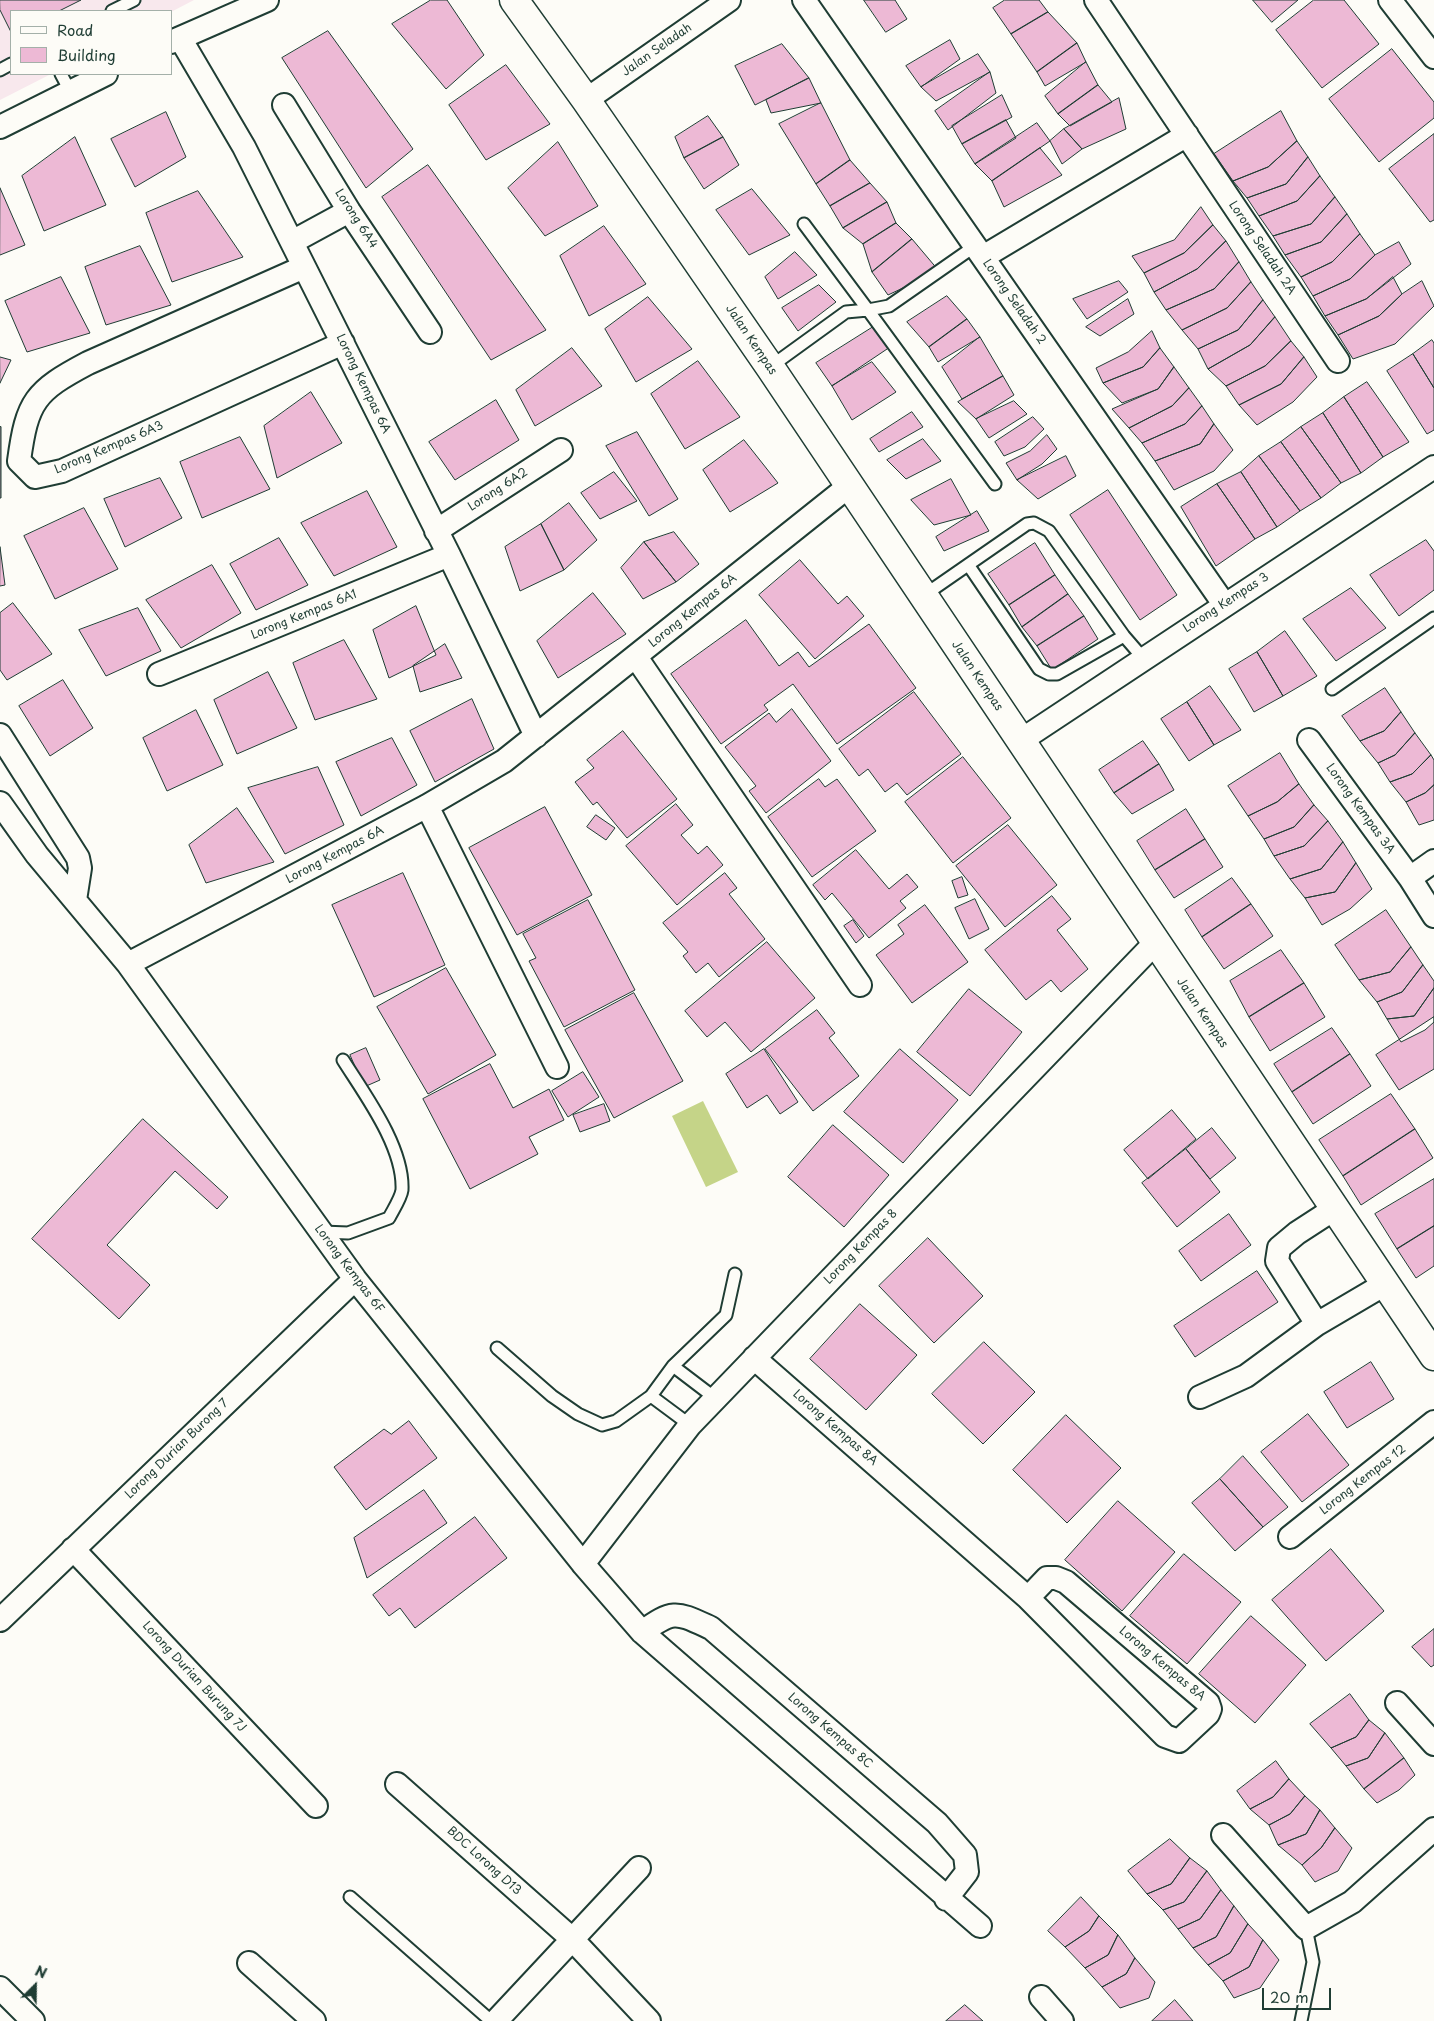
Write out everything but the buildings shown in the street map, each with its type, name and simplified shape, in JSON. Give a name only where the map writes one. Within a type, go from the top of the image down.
[{"type":"street","points":[[176,40],[267,0]]},
{"type":"street","name":"Jalan Kempas","points":[[514,0],[586,100],[770,368],[1434,1356]]},
{"type":"street","name":"Jalan Seladah","points":[[586,100],[729,0]]},
{"type":"street","name":"Lorong Seladah 2","points":[[804,0],[1224,604]]},
{"type":"street","name":"Lorong Seladah 2A","points":[[1096,0],[1338,361]]},
{"type":"street","points":[[1390,0],[1434,57]]},
{"type":"street","name":"Lorong Kempas 6A","points":[[176,40],[244,147],[449,555],[536,736]]},
{"type":"street","points":[[0,127],[66,82],[101,75]]},
{"type":"street","name":"Lorong 6A4","points":[[284,105],[349,211],[430,332]]},
{"type":"street","points":[[979,252],[1186,135]]},
{"type":"street","points":[[292,242],[349,211]]},
{"type":"street","name":"Lorong Kempas 6A3","points":[[304,267],[88,363],[57,380],[32,403],[22,434],[19,461],[35,477],[62,471],[343,343]]},
{"type":"street","name":"Lorong 6A2","points":[[436,530],[561,450]]},
{"type":"street","name":"Lorong Kempas 3","points":[[1020,741],[1224,604],[1431,476]]},
{"type":"street","name":"Lorong Kempas 6A","points":[[128,964],[427,806],[504,761],[849,486]]},
{"type":"street","name":"Lorong Kempas 6A1","points":[[160,674],[449,555]]},
{"type":"street","points":[[636,657],[860,985]]},
{"type":"street","points":[[0,735],[78,858],[79,880],[75,900]]},
{"type":"street","name":"Lorong Kempas 3A","points":[[1310,740],[1410,878],[1434,916]]},
{"type":"street","name":"Lorong Kempas 6F","points":[[0,803],[37,854],[128,964],[355,1279],[583,1564]]},
{"type":"street","points":[[427,806],[557,1067]]},
{"type":"street","points":[[1410,878],[1434,862]]},
{"type":"street","name":"Lorong Kempas 8","points":[[583,1564],[690,1424],[1155,943]]},
{"type":"street","points":[[1317,1324],[1277,1260],[1280,1248],[1297,1233],[1334,1209]]},
{"type":"street","name":"Lorong Durian Burong 7","points":[[0,1620],[355,1279]]},
{"type":"street","points":[[1200,1397],[1246,1376],[1317,1324],[1385,1284]]},
{"type":"street","name":"Lorong Kempas 8A","points":[[754,1358],[1028,1598],[1165,1736],[1179,1741],[1208,1714],[1210,1709],[1208,1703],[1066,1582],[1056,1578],[1047,1578],[1028,1598]]},
{"type":"street","name":"Lorong Kempas 12","points":[[1290,1537],[1434,1422]]},
{"type":"street","name":"Lorong Durian Burung 7J","points":[[73,1549],[316,1806]]},
{"type":"street","points":[[583,1564],[642,1632],[980,1926]]},
{"type":"street","name":"Lorong Kempas 8C","points":[[642,1632],[669,1615],[682,1615],[711,1628],[937,1822],[965,1855],[967,1872],[946,1898]]},
{"type":"street","points":[[1397,1703],[1434,1744]]},
{"type":"street","name":"BDC Lorong D13","points":[[398,1784],[571,1938],[648,2021]]},
{"type":"street","points":[[1223,1835],[1306,1928],[1352,1902],[1434,1829]]},
{"type":"street","points":[[496,2021],[571,1938],[639,1868]]},
{"type":"street","points":[[249,1963],[314,2021]]},
{"type":"street","points":[[0,1988],[32,2021]]},
{"type":"street","points":[[1041,1997],[1062,2021]]},
{"type":"lane","points":[[114,10],[134,0]]},
{"type":"lane","points":[[804,224],[995,484]]},
{"type":"lane","points":[[770,368],[846,312],[889,306],[979,252]]},
{"type":"lane","points":[[923,596],[969,566],[1027,524],[1034,523],[1048,531],[1124,636],[1143,658]]},
{"type":"lane","points":[[969,566],[1039,668],[1049,674],[1057,674],[1124,636]]},
{"type":"lane","points":[[1332,689],[1434,618]]},
{"type":"lane","points":[[322,1232],[348,1233],[389,1218],[402,1191],[398,1159],[377,1115],[343,1060]]},
{"type":"lane","points":[[498,1348],[552,1396],[578,1414],[602,1425],[616,1421],[651,1396],[673,1366],[726,1315],[735,1274]]},
{"type":"lane","points":[[673,1366],[715,1398]]},
{"type":"lane","points":[[651,1396],[690,1424]]},
{"type":"lane","points":[[350,1897],[491,2021]]},
{"type":"lane","points":[[1302,2021],[1313,1962],[1306,1928]]},
{"type":"shaded area","points":[[0,0],[194,0],[172,11],[10,10],[10,75],[49,75],[0,100]]},
{"type":"green space","points":[[703,1101],[738,1172],[706,1187],[672,1116]]}]
